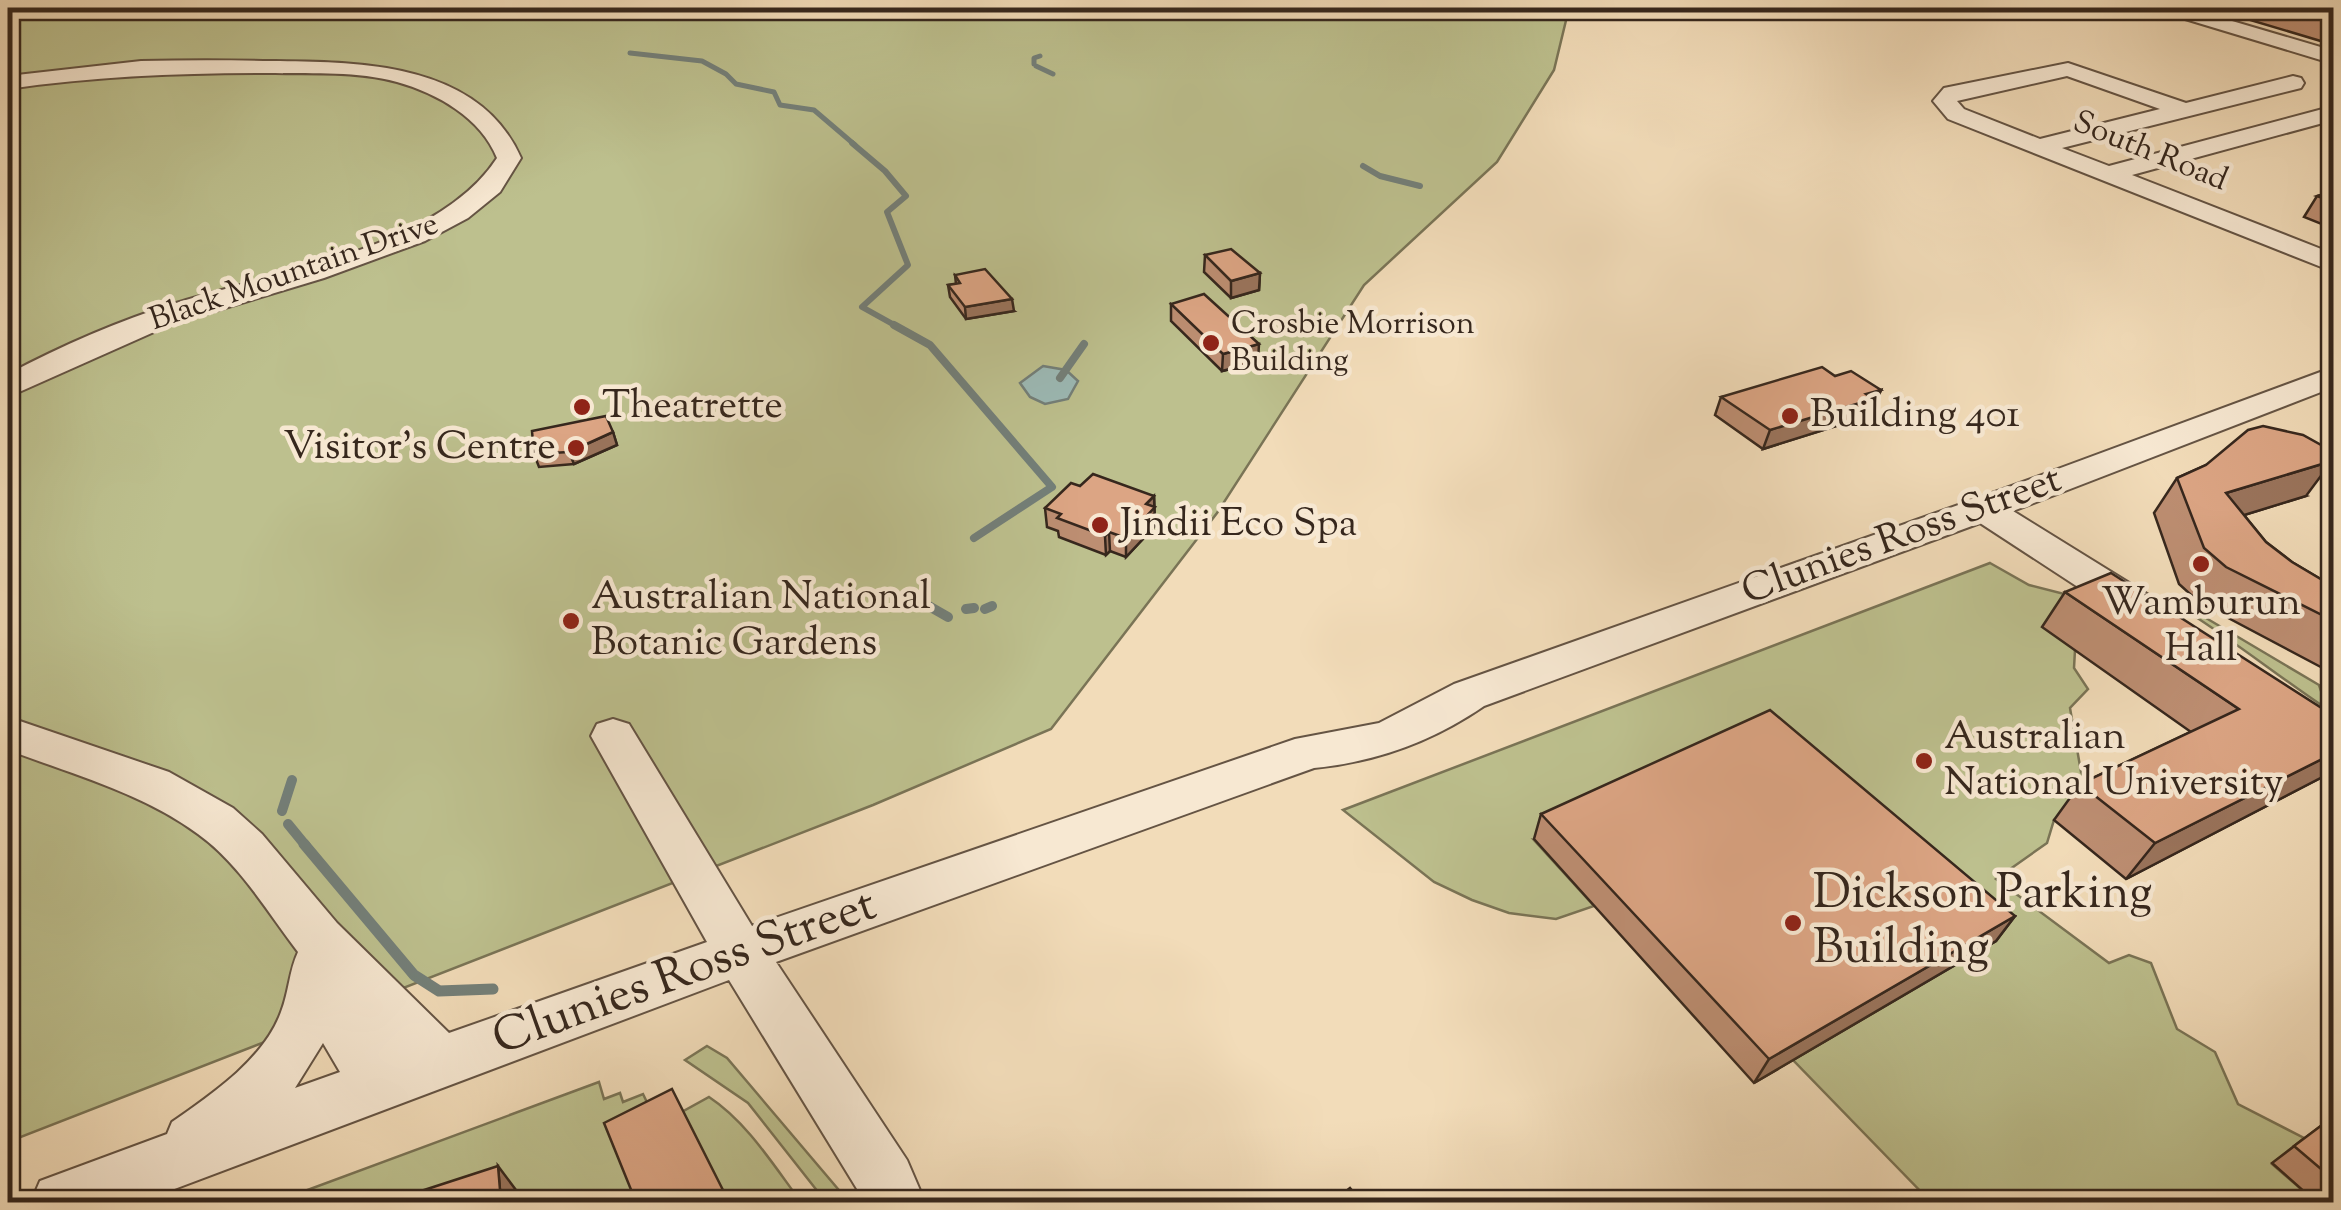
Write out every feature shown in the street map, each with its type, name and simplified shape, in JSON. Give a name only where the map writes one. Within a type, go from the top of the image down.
[{"type":"street","points":[[2169,8],[2334,58]]},
{"type":"street","name":"Black Mountain Drive","points":[[8,83],[131,67],[312,67],[378,72],[411,79],[466,109],[498,132],[509,158],[496,184],[478,201],[425,232],[112,336],[8,387]]},
{"type":"street","name":"South Road","points":[[2184,110],[2068,69],[1952,93],[1944,101],[1956,114],[2334,264]]},
{"type":"street","points":[[2040,146],[2293,83]]},
{"type":"street","points":[[2111,173],[2334,113]]},
{"type":"street","name":"Clunies Ross Street","points":[[61,1202],[741,953],[1311,751],[1354,748],[1438,717],[1468,694],[1984,508],[2334,376]]},
{"type":"street","points":[[1984,508],[2170,628]]},
{"type":"street","points":[[8,733],[104,764],[188,802],[246,848],[318,961],[379,1086]]},
{"type":"street","points":[[613,736],[741,953],[886,1181],[895,1202]]},
{"type":"street","points":[[318,961],[441,1063]]},
{"type":"street","points":[[152,1169],[210,1130],[259,1086],[302,1029],[318,961]]},
{"type":"green space","name":"Australian National Botanic Gardens","points":[[8,8],[1569,8],[1554,70],[1497,162],[1364,285],[1217,513],[1051,729],[873,805],[8,1142]]},
{"type":"green space","points":[[1990,563],[2029,585],[2107,605],[2333,757],[2333,773],[2075,650],[2074,668],[2088,689],[2070,708],[2081,772],[2098,799],[2054,820],[2047,843],[1996,879],[2109,963],[2129,955],[2151,963],[2177,1029],[2215,1052],[2238,1104],[2304,1138],[2272,1164],[2316,1202],[1931,1202],[1793,1060],[1995,940],[1534,840],[1594,906],[1556,919],[1509,913],[1434,882],[1343,810]]},
{"type":"green space","points":[[2179,602],[2319,685],[2323,697],[2333,703],[2333,713],[2177,605]]},
{"type":"green space","points":[[707,1046],[727,1058],[849,1202],[826,1202],[748,1103],[685,1060]]},
{"type":"green space","points":[[599,1082],[604,1099],[620,1093],[623,1102],[643,1094],[658,1125],[709,1097],[748,1132],[801,1202],[275,1202]]},
{"type":"water","points":[[1043,366],[1066,370],[1078,381],[1068,399],[1045,404],[1030,397],[1020,383]]},
{"type":"building","points":[[2305,8],[2334,8],[2334,15]]},
{"type":"building","points":[[2334,191],[2334,202],[2317,196]]},
{"type":"building","points":[[1231,249],[1260,273],[1231,281],[1205,255]]},
{"type":"building","points":[[985,269],[1012,299],[965,307],[948,285],[960,283],[955,275]]},
{"type":"building","points":[[1204,294],[1259,344],[1223,354],[1171,304]]},
{"type":"building","points":[[1822,367],[1835,376],[1851,371],[1881,390],[1866,394],[1873,399],[1770,430],[1721,397]]},
{"type":"building","points":[[606,416],[613,432],[569,452],[534,454],[532,431]]},
{"type":"building","points":[[2263,426],[2303,435],[2321,445],[2332,461],[2226,493],[2266,542],[2334,587],[2334,621],[2226,567],[2204,548],[2177,478],[2206,465],[2248,430]]},
{"type":"building","points":[[1093,474],[1154,496],[1146,504],[1155,507],[1126,538],[1109,532],[1105,536],[1057,518],[1061,514],[1045,508],[1071,483],[1080,486]]},
{"type":"building","points":[[2111,573],[2334,716],[2334,753],[2155,843],[2080,784],[2239,709],[2065,592]]},
{"type":"building","name":"Dickson Parking Building","points":[[1770,710],[2015,916],[1769,1059],[1541,814]]},
{"type":"building","points":[[672,1089],[729,1202],[636,1202],[604,1123]]},
{"type":"building","points":[[2334,1116],[2334,1180],[2294,1146]]},
{"type":"building","points":[[498,1166],[501,1202],[418,1202],[418,1192]]},
{"type":"building","points":[[1350,1188],[1362,1202],[1332,1202]]},
{"type":"waterway","points":[[630,53],[702,61],[736,84],[774,92],[780,105],[814,110],[855,145]]},
{"type":"waterway","points":[[1034,64],[1034,58],[1040,56]]},
{"type":"waterway","points":[[1036,66],[1053,74]]},
{"type":"waterway","points":[[852,143],[885,171],[906,196],[887,212],[908,265],[862,307],[898,327]]},
{"type":"waterway","points":[[1363,166],[1380,176],[1420,186]]},
{"type":"waterway","points":[[894,325],[930,345],[1052,487],[974,538]]},
{"type":"waterway","points":[[1060,378],[1084,344]]},
{"type":"waterway","points":[[927,605],[948,617]]},
{"type":"waterway","points":[[985,609],[992,606]]},
{"type":"waterway","points":[[966,609],[974,608]]},
{"type":"waterway","points":[[282,811],[292,780]]},
{"type":"waterway","points":[[288,824],[306,846]]},
{"type":"waterway","points":[[304,844],[414,975],[439,991],[493,989]]},
{"type":"place","name":"Crosbie Morrison Building","points":[[1211,343]]},
{"type":"place","name":"Theatrette","points":[[582,407]]},
{"type":"place","name":"Building 401","points":[[1790,416]]},
{"type":"place","name":"Visitor's Centre","points":[[576,448]]},
{"type":"place","name":"Jindii Eco Spa","points":[[1100,525]]},
{"type":"place","name":"Wamburun Hall","points":[[2201,564]]},
{"type":"place","name":"Australian National Botanic Gardens","points":[[571,621]]},
{"type":"place","name":"Australian National University","points":[[1924,761]]},
{"type":"place","name":"Dickson Parking Building","points":[[1793,923]]}]
